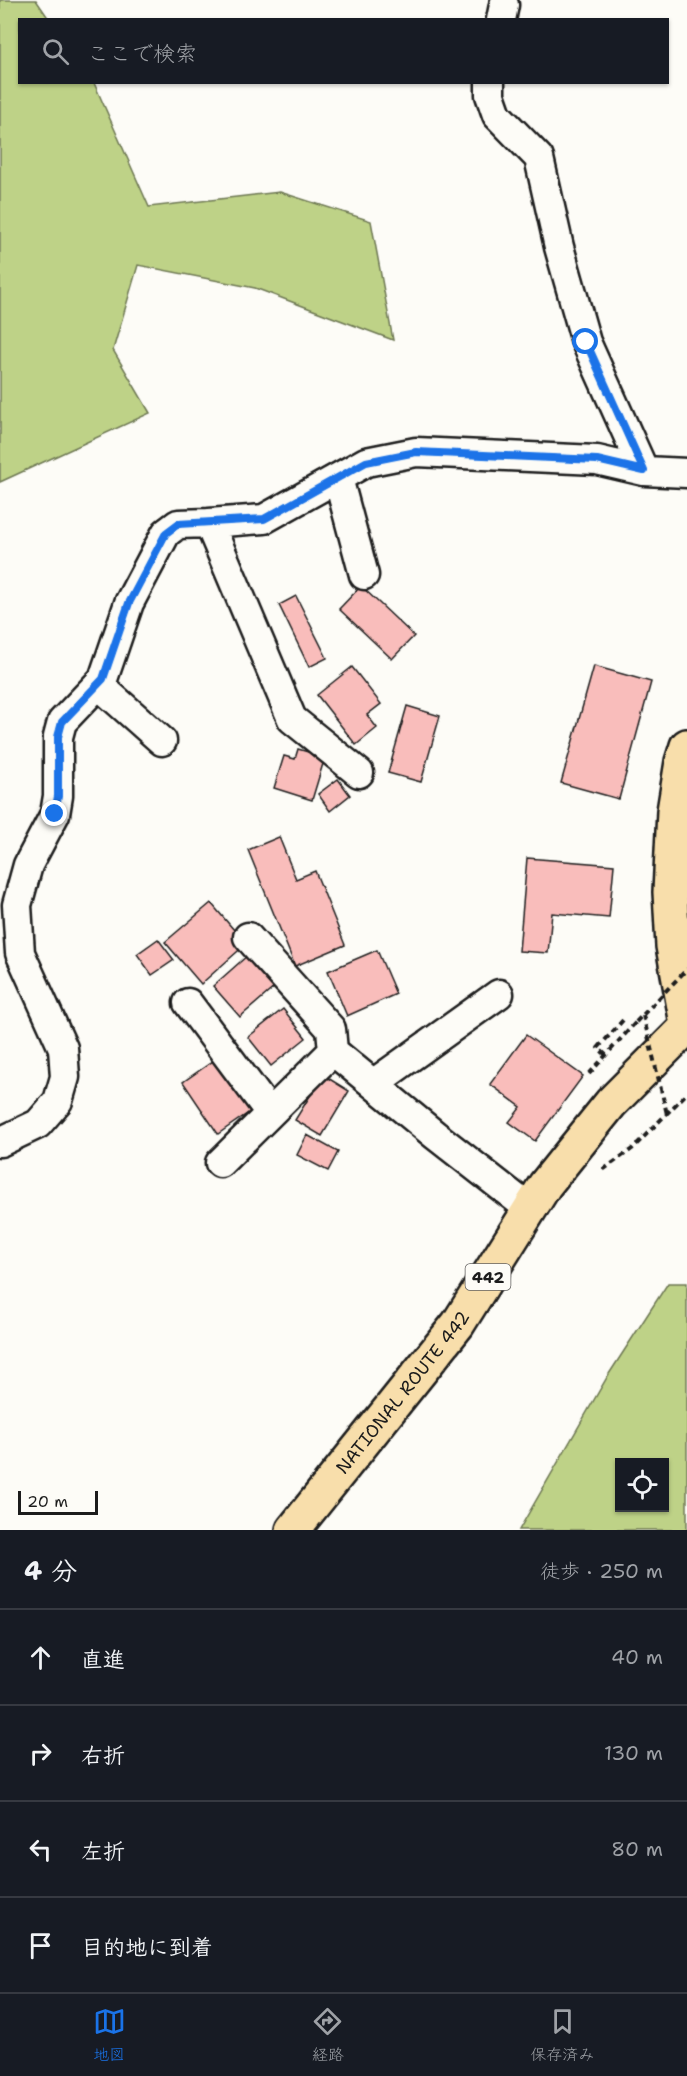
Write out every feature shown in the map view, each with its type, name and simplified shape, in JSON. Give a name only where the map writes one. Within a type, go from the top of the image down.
[{"type":"highway","points":[[687,746],[674,811],[670,892],[674,946],[687,1026]]},
{"type":"highway","name":"NATIONAL ROUTE 442","points":[[293,1530],[458,1324],[545,1185],[611,1103],[687,1026]]},
{"type":"street","points":[[490,84],[489,95],[497,115],[539,158],[559,247],[586,342],[644,471]]},
{"type":"street","points":[[0,1142],[38,1124],[58,1101],[65,1077],[63,1048],[20,953],[17,905],[28,865],[55,814],[58,796],[58,737],[62,722],[103,679],[129,603],[166,533],[178,524],[264,519],[366,462],[416,452],[597,460],[644,471],[687,473]]},
{"type":"street","points":[[338,478],[364,576]]},
{"type":"street","points":[[209,523],[291,719],[359,773]]},
{"type":"street","points":[[98,684],[162,741]]},
{"type":"street","points":[[249,937],[331,1029],[333,1051],[531,1209]]},
{"type":"street","points":[[373,1084],[499,994]]},
{"type":"street","points":[[188,1003],[270,1113]]},
{"type":"street","points":[[220,1163],[333,1051]]},
{"type":"path","points":[[590,1074],[687,969]]},
{"type":"path","points":[[643,1015],[667,1114]]},
{"type":"path","points":[[606,1055],[598,1048],[624,1019]]},
{"type":"path","points":[[603,1170],[632,1149],[687,1093]]},
{"type":"green space","points":[[0,0],[36,0],[48,18],[18,18],[18,84],[94,84],[149,207],[280,192],[371,221],[393,340],[255,288],[138,265],[113,350],[150,413],[0,482]]},
{"type":"green space","points":[[668,1283],[687,1283],[687,1530],[519,1530],[609,1374]]},
{"type":"building","points":[[361,586],[414,636],[392,659],[339,609]]},
{"type":"building","points":[[296,596],[327,658],[309,667],[279,605]]},
{"type":"building","points":[[594,666],[651,682],[619,799],[561,783]]},
{"type":"building","points":[[352,667],[381,704],[367,715],[377,728],[356,745],[317,695]]},
{"type":"building","points":[[407,706],[440,716],[421,782],[388,773]]},
{"type":"building","points":[[298,749],[325,757],[312,800],[274,788],[284,756],[295,759]]},
{"type":"building","points":[[338,779],[350,795],[330,811],[318,794]]},
{"type":"building","points":[[279,837],[296,879],[315,871],[345,945],[295,966],[248,850]]},
{"type":"building","points":[[527,858],[614,865],[609,918],[552,913],[548,953],[519,951]]},
{"type":"building","points":[[211,903],[246,944],[201,984],[165,942]]},
{"type":"building","points":[[158,939],[174,960],[152,975],[137,954]]},
{"type":"building","points":[[377,950],[396,994],[347,1016],[328,971]]},
{"type":"building","points":[[248,955],[276,986],[240,1017],[213,986]]},
{"type":"building","points":[[283,1009],[306,1038],[271,1066],[248,1037]]},
{"type":"building","points":[[526,1035],[583,1076],[535,1141],[509,1122],[521,1107],[490,1084]]},
{"type":"building","points":[[216,1059],[251,1111],[218,1134],[183,1082]]},
{"type":"building","points":[[323,1075],[349,1091],[322,1136],[295,1120]]},
{"type":"building","points":[[307,1135],[338,1152],[328,1171],[297,1155]]},
{"type":"route","points":[[55,814],[58,796],[58,737],[62,722],[103,679],[129,603],[166,533],[178,524],[264,519],[366,462],[416,452],[597,460],[644,471],[586,342]]}]
